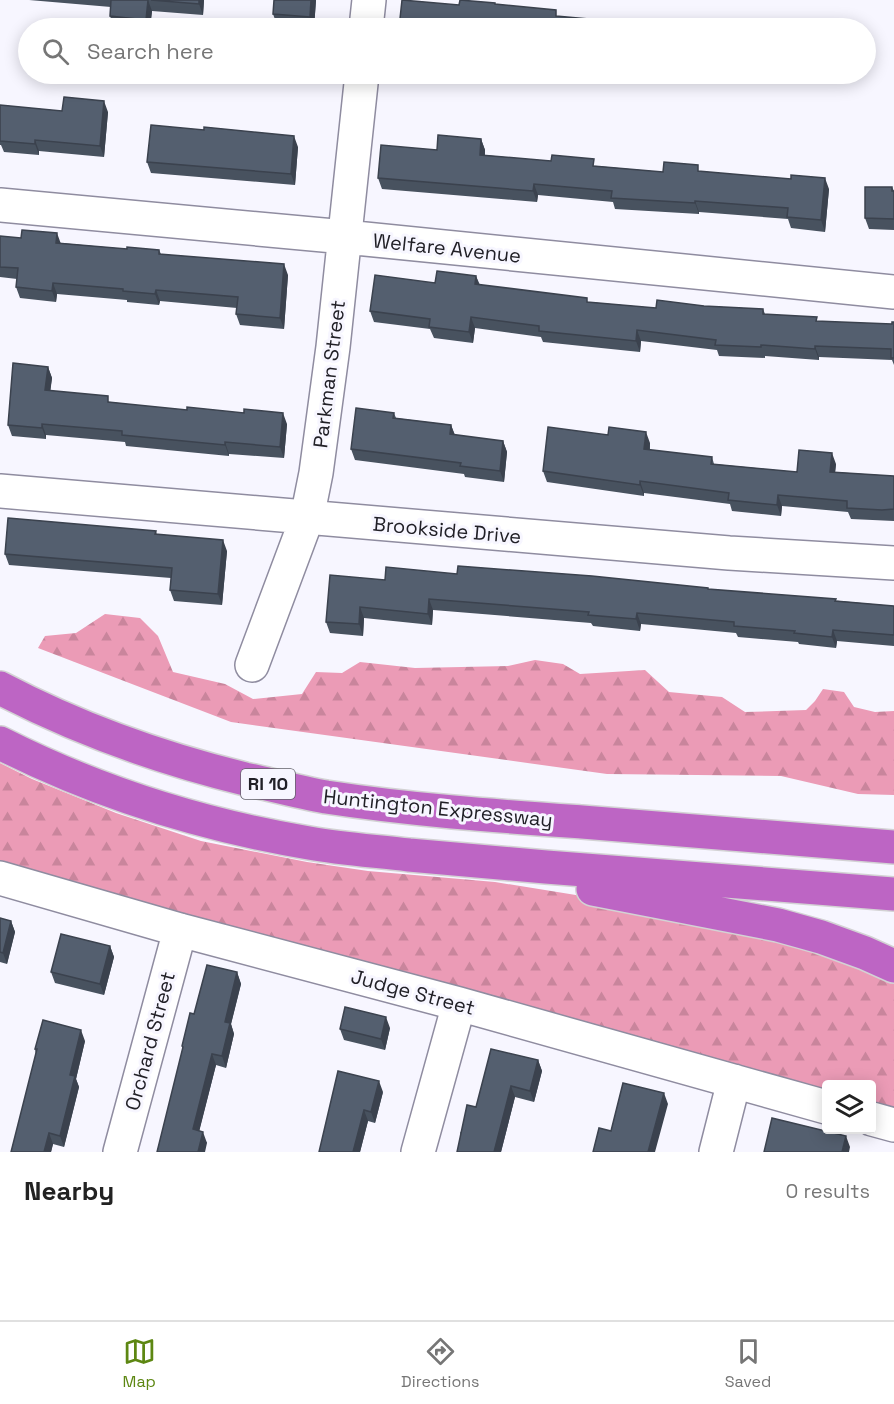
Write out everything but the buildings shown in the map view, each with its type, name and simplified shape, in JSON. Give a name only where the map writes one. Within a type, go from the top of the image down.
[{"type":"highway","name":"Huntington Expressway","points":[[0,688],[62,719],[136,747],[191,765],[324,796],[446,811],[894,847]]},
{"type":"highway","points":[[0,743],[90,783],[134,799],[199,819],[264,835],[311,843],[402,854],[894,894]]},
{"type":"highway","points":[[551,820],[894,824]]},
{"type":"highway","points":[[402,854],[778,925],[821,937],[894,966]]},
{"type":"street","points":[[367,18],[369,0]]},
{"type":"street","name":"Parkman Street","points":[[252,665],[307,518],[316,473],[332,359],[361,84]]},
{"type":"street","name":"Welfare Avenue","points":[[0,205],[894,292]]},
{"type":"street","name":"Brookside Drive","points":[[0,492],[729,553],[894,563]]},
{"type":"street","name":"Judge Street","points":[[0,878],[180,930],[459,1004],[822,1106]]},
{"type":"street","name":"Orchard Street","points":[[120,1152],[180,930]]},
{"type":"street","points":[[418,1152],[459,1004]]},
{"type":"street","points":[[716,1152],[734,1081]]},
{"type":"street","points":[[876,1120],[894,1125]]},
{"type":"green space","points":[[105,614],[140,618],[158,636],[173,672],[225,684],[253,699],[302,694],[316,672],[342,673],[360,662],[415,668],[508,666],[535,660],[563,664],[580,674],[645,670],[669,692],[722,697],[745,712],[806,710],[823,689],[844,692],[854,707],[875,712],[894,711],[894,795],[858,794],[781,776],[607,774],[231,722],[38,648],[45,636],[76,633]]},
{"type":"green space","points":[[0,763],[32,779],[116,813],[201,841],[307,862],[368,871],[495,882],[742,922],[894,969],[894,1122],[876,1117],[876,1080],[822,1080],[822,1103],[0,877]]}]
